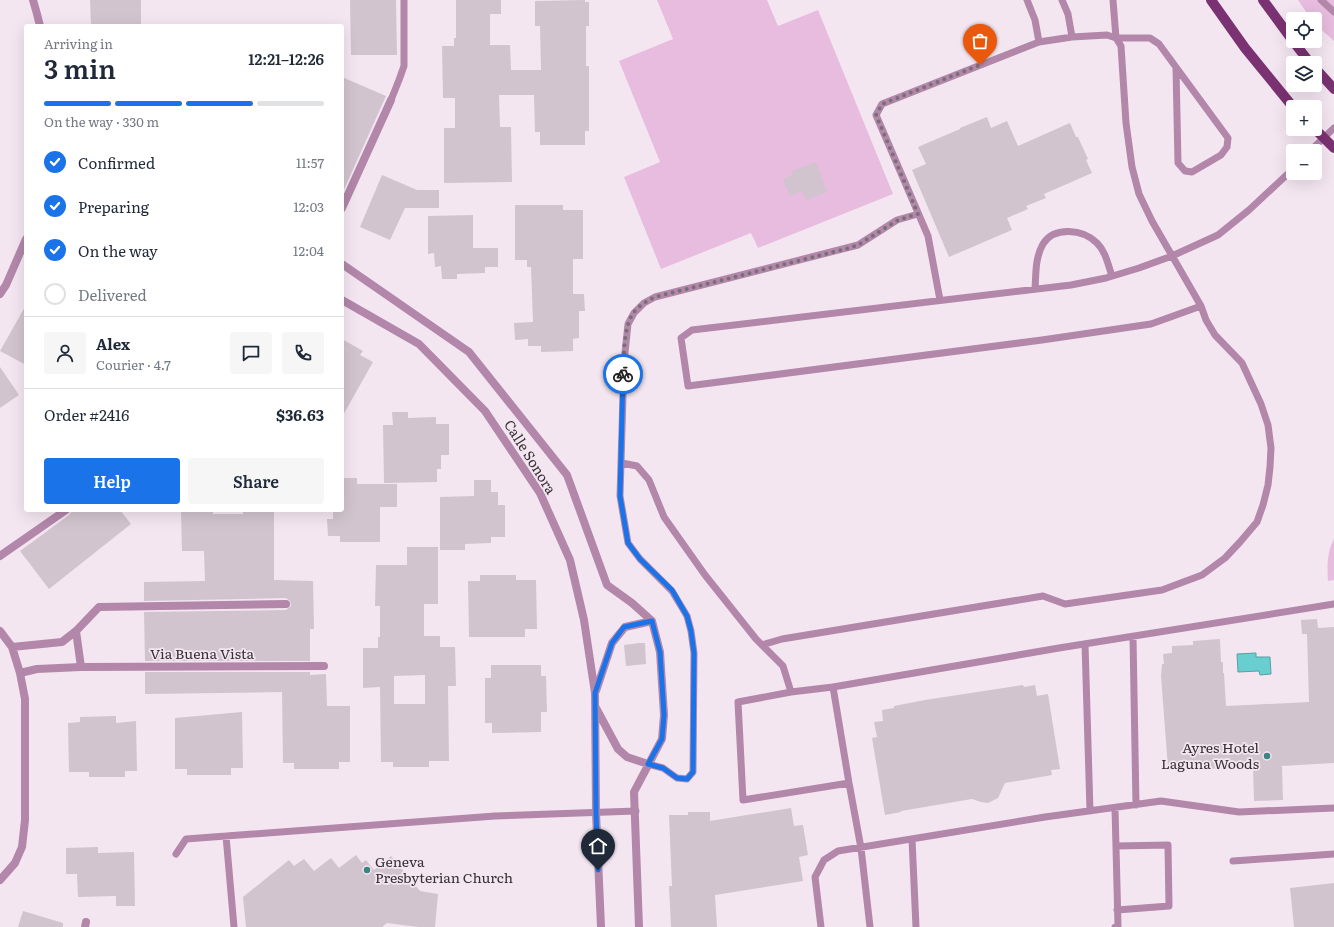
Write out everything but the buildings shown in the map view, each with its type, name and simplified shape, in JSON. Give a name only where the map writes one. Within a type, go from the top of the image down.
[{"type":"main road","points":[[1211,0],[1245,48],[1287,100]]},
{"type":"main road","points":[[1263,0],[1286,31]]},
{"type":"main road","points":[[1298,48],[1305,56]]},
{"type":"main road","points":[[1322,75],[1334,88]]},
{"type":"main road","points":[[1323,138],[1334,148]]},
{"type":"street","points":[[33,0],[40,24]]},
{"type":"street","points":[[344,204],[391,100]]},
{"type":"street","points":[[0,294],[6,285],[24,244]]},
{"type":"street","name":"Calle Sonora","points":[[344,265],[469,352],[567,475],[607,584],[632,603],[652,621]]},
{"type":"street","name":"Calle Sonora","points":[[344,301],[419,344],[485,411],[540,493],[570,560],[584,620],[595,693],[596,813],[601,927]]},
{"type":"street","points":[[0,556],[63,512]]},
{"type":"street","points":[[12,646],[62,642],[76,631],[99,607],[286,604]]},
{"type":"street","points":[[639,927],[636,811],[634,792],[662,739],[664,715],[660,652],[652,621]]},
{"type":"street","name":"Calle Sonora","points":[[595,693],[612,643],[624,627],[652,621]]},
{"type":"street","points":[[0,631],[12,646],[20,673],[25,699],[25,820],[22,847],[15,863],[0,880]]},
{"type":"street","points":[[76,631],[81,667]]},
{"type":"street","name":"Via Buena Vista","points":[[20,673],[37,669],[81,667],[324,666]]},
{"type":"street","name":"Calle Sonora","points":[[596,707],[618,749],[627,757],[648,764]]},
{"type":"lane","points":[[391,100],[404,66],[404,0]]},
{"type":"lane","points":[[1027,0],[1035,20],[1039,42]]},
{"type":"lane","points":[[1062,0],[1068,14],[1072,37]]},
{"type":"lane","points":[[762,645],[782,639],[1043,596],[1065,604],[1162,590],[1202,575],[1225,558],[1257,522],[1268,485],[1271,448],[1268,425],[1242,363],[1215,335],[1152,221],[1139,194],[1132,167],[1126,124],[1122,55],[1121,46],[1116,38],[1114,0]]},
{"type":"lane","points":[[1321,0],[1334,12]]},
{"type":"lane","points":[[940,300],[928,236],[876,115],[882,104],[1039,42],[1072,37],[1107,35],[1116,38],[1150,38],[1159,44],[1228,138],[1227,147],[1221,155],[1192,172],[1185,171],[1178,163],[1176,68]]},
{"type":"lane","points":[[1317,144],[1334,128]]},
{"type":"lane","points":[[1200,306],[1151,324],[1042,340],[688,386],[681,338],[692,330],[1071,285],[1112,276],[1172,256],[1218,235],[1249,210],[1286,176]]},
{"type":"lane","points":[[648,764],[663,768],[677,778],[687,779],[693,772],[694,653],[687,616],[680,603],[672,590],[640,559],[628,543],[620,496],[624,362],[628,324],[634,312],[644,303],[655,297],[853,246],[898,220],[918,214]]},
{"type":"lane","points":[[1035,289],[1037,260],[1043,244],[1052,235],[1062,232],[1077,232],[1088,236],[1098,243],[1105,255],[1112,276]]},
{"type":"lane","points":[[622,463],[637,466],[649,480],[664,517],[705,575],[762,645],[783,666],[791,692]]},
{"type":"lane","points":[[849,783],[743,800],[738,702],[791,692],[833,687],[1085,644],[1334,604]]},
{"type":"lane","points":[[1133,637],[1136,805]]},
{"type":"lane","points":[[1085,644],[1090,811]]},
{"type":"lane","points":[[833,687],[861,848],[870,927]]},
{"type":"lane","points":[[821,927],[814,877],[824,860],[838,851],[1161,801],[1239,812],[1334,808]]},
{"type":"lane","points":[[1114,808],[1118,926],[1115,927]]},
{"type":"lane","points":[[176,854],[186,840],[226,836],[495,816],[636,811]]},
{"type":"lane","points":[[226,836],[234,927]]},
{"type":"lane","points":[[912,839],[916,927]]},
{"type":"lane","points":[[1116,846],[1168,845],[1169,906],[1117,910]]},
{"type":"lane","points":[[1233,861],[1334,854]]},
{"type":"shaded area","points":[[657,0],[767,0],[778,26],[818,10],[893,194],[758,248],[751,233],[661,269],[624,177],[660,162],[619,61],[673,39]]},
{"type":"shaded area","points":[[1298,0],[1334,0],[1334,41],[1322,30],[1322,12],[1306,12]]},
{"type":"shaded area","points":[[1334,539],[1334,580],[1328,581],[1328,559]]},
{"type":"water","points":[[1256,653],[1256,657],[1270,657],[1271,674],[1260,675],[1259,671],[1238,672],[1237,654]]},
{"type":"way so far","points":[[623,374],[624,350],[628,324],[634,312],[644,303],[655,297],[849,248],[858,245],[898,220],[918,214],[876,115],[882,104],[980,65]]},
{"type":"place","name":"Ayres Hotel Laguna Woods","points":[[1267,756]]},
{"type":"place","name":"Geneva Presbyterian Church","points":[[367,870]]},
{"type":"route","points":[[598,870],[595,693],[612,643],[624,627],[652,621],[660,652],[664,715],[662,739],[648,764],[663,768],[677,778],[687,779],[693,772],[694,653],[687,616],[672,590],[640,559],[628,543],[620,496],[623,374]]}]
